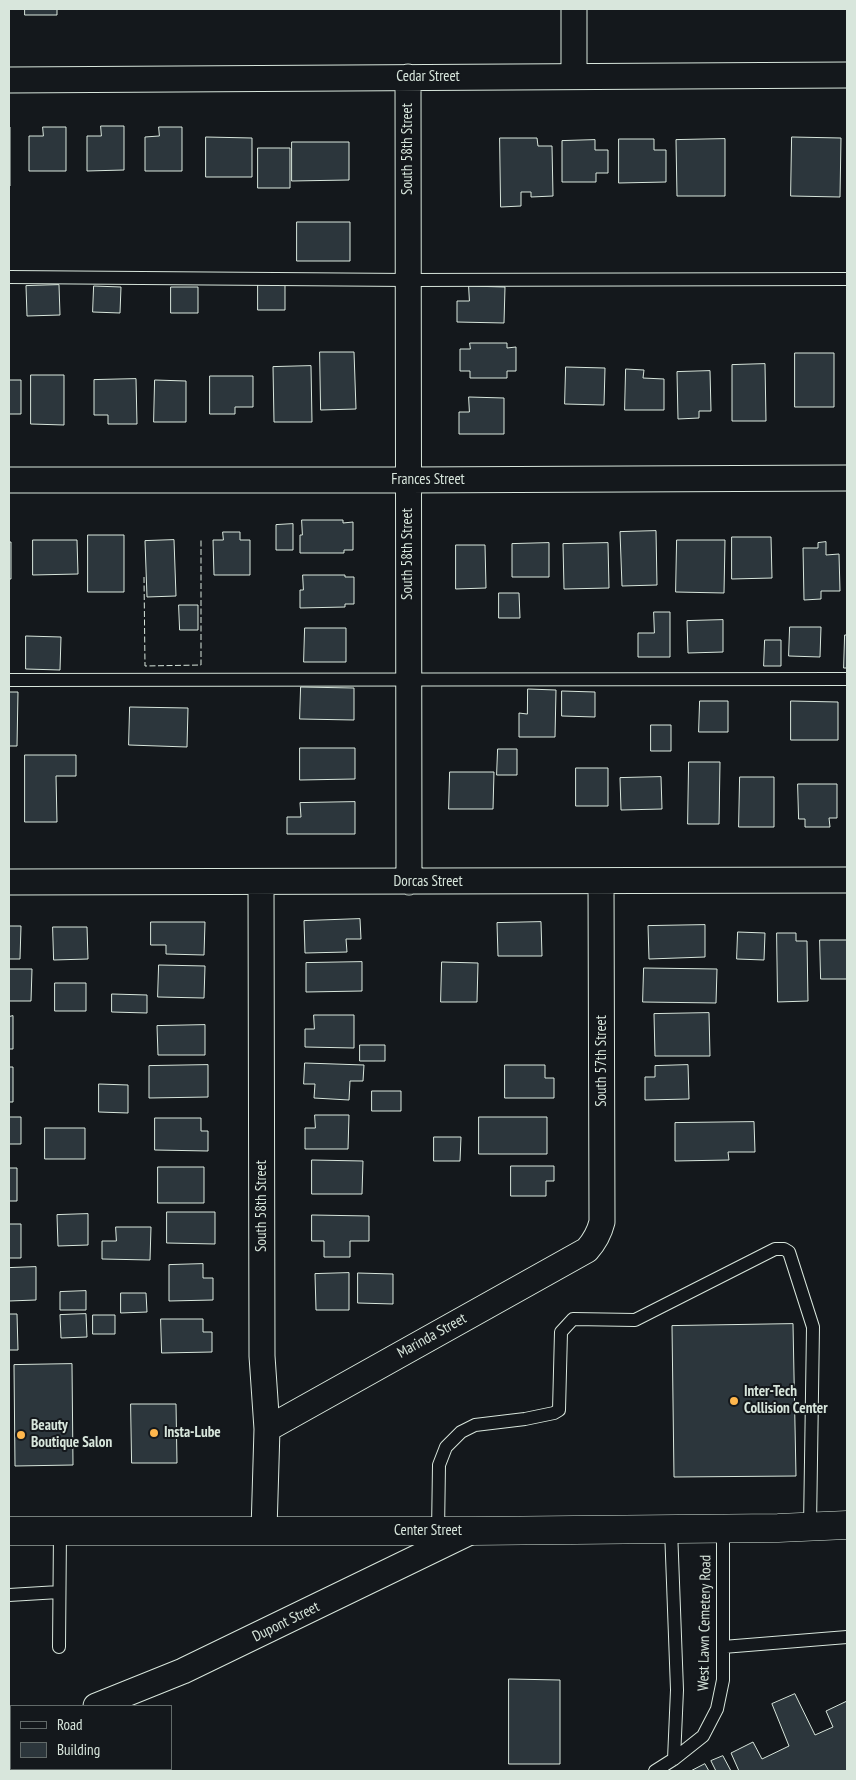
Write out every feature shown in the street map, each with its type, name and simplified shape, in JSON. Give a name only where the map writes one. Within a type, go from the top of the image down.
[{"type":"main road","name":"Center Street","points":[[9,1531],[472,1531],[723,1529],[847,1525]]},
{"type":"street","points":[[574,9],[574,76]]},
{"type":"street","name":"Cedar Street","points":[[9,80],[847,75]]},
{"type":"street","name":"South 58th Street","points":[[408,77],[409,882]]},
{"type":"street","name":"Frances Street","points":[[9,480],[847,478]]},
{"type":"street","name":"Dorcas Street","points":[[9,882],[847,880]]},
{"type":"street","name":"South 57th Street","points":[[596,1241],[602,1222],[601,881]]},
{"type":"street","name":"South 58th Street","points":[[261,882],[262,1356],[267,1429],[264,1530]]},
{"type":"street","name":"Marinda Street","points":[[267,1429],[587,1250],[596,1241]]},
{"type":"street","name":"Dupont Street","points":[[104,1705],[183,1671],[472,1531]]},
{"type":"lane","points":[[9,278],[408,280],[847,279]]},
{"type":"lane","points":[[9,680],[847,679]]},
{"type":"lane","points":[[438,1531],[439,1466],[446,1447],[461,1432],[475,1425],[525,1419],[560,1410],[560,1332],[573,1319],[635,1320],[775,1248],[784,1249],[789,1252],[813,1327],[810,1527]]},
{"type":"lane","name":"West Lawn Cemetery Road","points":[[671,1529],[677,1690],[674,1759]]},
{"type":"lane","name":"West Lawn Cemetery Road","points":[[655,1771],[703,1736],[717,1709],[723,1680],[723,1529]]},
{"type":"lane","points":[[59,1647],[60,1531]]},
{"type":"lane","points":[[9,1595],[59,1592]]},
{"type":"lane","points":[[723,1647],[847,1637]]},
{"type":"building","points":[[25,9],[57,9],[57,15],[25,15]]},
{"type":"building","points":[[101,126],[124,126],[124,170],[87,171],[87,136],[101,136]]},
{"type":"building","points":[[10,127],[10,186],[9,186]]},
{"type":"building","points":[[43,127],[66,127],[66,171],[29,171],[29,136],[43,136]]},
{"type":"building","points":[[159,127],[182,127],[182,171],[145,171],[145,137],[159,136]]},
{"type":"building","points":[[206,137],[252,138],[252,177],[206,177]]},
{"type":"building","points":[[792,137],[841,138],[840,197],[791,196]]},
{"type":"building","points":[[500,138],[537,138],[538,146],[552,146],[553,196],[531,197],[531,192],[521,192],[521,206],[501,207]]},
{"type":"building","points":[[619,139],[654,139],[654,150],[666,150],[666,182],[619,183]]},
{"type":"building","points":[[725,139],[725,196],[677,196],[676,140]]},
{"type":"building","points":[[595,140],[595,150],[608,150],[608,173],[596,173],[596,182],[562,182],[562,141]]},
{"type":"building","points":[[292,142],[349,142],[349,180],[292,181]]},
{"type":"building","points":[[258,148],[290,148],[290,188],[258,188]]},
{"type":"building","points":[[297,222],[350,222],[350,261],[297,261]]},
{"type":"building","points":[[258,284],[285,284],[285,310],[258,310]]},
{"type":"building","points":[[59,285],[60,315],[27,316],[26,286]]},
{"type":"building","points":[[94,286],[121,287],[120,313],[93,312]]},
{"type":"building","points":[[469,286],[505,287],[504,323],[457,322],[457,301],[469,301]]},
{"type":"building","points":[[171,287],[198,287],[198,313],[171,313]]},
{"type":"building","points":[[470,343],[507,343],[507,348],[516,347],[516,371],[507,371],[507,378],[470,378],[470,371],[460,371],[460,349],[470,349]]},
{"type":"building","points":[[320,352],[354,352],[356,409],[321,410]]},
{"type":"building","points":[[795,353],[834,353],[834,407],[795,407]]},
{"type":"building","points":[[765,364],[766,421],[732,421],[732,365]]},
{"type":"building","points":[[311,366],[312,422],[274,422],[273,367]]},
{"type":"building","points":[[566,367],[605,368],[604,405],[565,404]]},
{"type":"building","points":[[626,369],[644,370],[643,378],[664,379],[664,410],[625,410]]},
{"type":"building","points":[[710,371],[711,411],[699,411],[699,418],[678,419],[677,372]]},
{"type":"building","points":[[31,375],[64,375],[64,425],[31,424]]},
{"type":"building","points":[[210,376],[253,376],[253,407],[235,407],[235,414],[210,414]]},
{"type":"building","points":[[136,379],[137,424],[108,424],[108,415],[94,415],[94,380]]},
{"type":"building","points":[[9,380],[21,380],[21,414],[9,414]]},
{"type":"building","points":[[155,380],[186,381],[186,422],[154,422]]},
{"type":"building","points":[[469,397],[504,398],[504,434],[459,434],[459,412],[469,412]]},
{"type":"building","points":[[302,520],[343,520],[343,523],[353,522],[353,550],[344,550],[344,553],[300,553]]},
{"type":"building","points":[[293,524],[293,550],[276,550],[276,525]]},
{"type":"building","points":[[656,531],[657,585],[622,586],[620,532]]},
{"type":"building","points":[[223,532],[240,532],[240,540],[250,540],[250,575],[214,575],[213,540],[223,540]]},
{"type":"building","points":[[88,535],[124,535],[124,592],[88,592]]},
{"type":"building","points":[[732,537],[771,537],[772,578],[732,579]]},
{"type":"building","points":[[33,540],[77,540],[78,574],[33,575]]},
{"type":"building","points":[[174,540],[176,596],[147,597],[145,541]]},
{"type":"building","points":[[677,540],[725,540],[724,593],[676,592]]},
{"type":"building","points":[[9,542],[11,542],[11,579],[9,579]]},
{"type":"building","points":[[826,542],[826,555],[839,554],[840,591],[821,591],[821,599],[804,600],[803,548],[818,548],[818,543]]},
{"type":"building","points":[[549,543],[549,577],[512,577],[512,544]]},
{"type":"building","points":[[608,543],[609,588],[564,589],[563,544]]},
{"type":"building","points":[[456,545],[485,545],[486,588],[456,589]]},
{"type":"building","points":[[303,575],[345,575],[345,577],[354,577],[354,604],[345,604],[345,607],[300,608],[300,590],[303,590]]},
{"type":"building","points":[[499,593],[519,593],[520,618],[499,618]]},
{"type":"building","points":[[179,605],[198,605],[198,630],[180,630]]},
{"type":"building","points":[[654,612],[670,612],[670,657],[638,657],[638,633],[654,633]]},
{"type":"building","points":[[723,620],[723,652],[688,653],[687,621]]},
{"type":"building","points":[[790,627],[821,627],[820,657],[789,656]]},
{"type":"building","points":[[305,628],[346,628],[346,662],[304,662]]},
{"type":"building","points":[[845,635],[847,635],[847,668],[844,668]]},
{"type":"building","points":[[26,636],[61,637],[60,670],[26,669]]},
{"type":"building","points":[[765,640],[781,640],[781,666],[764,666]]},
{"type":"building","points":[[301,687],[354,688],[354,720],[300,719]]},
{"type":"building","points":[[528,689],[556,690],[555,737],[519,737],[519,713],[527,714]]},
{"type":"building","points":[[562,691],[595,692],[595,717],[562,716]]},
{"type":"building","points":[[9,692],[18,692],[17,746],[9,746]]},
{"type":"building","points":[[700,701],[728,701],[728,732],[699,732]]},
{"type":"building","points":[[791,701],[838,702],[838,740],[791,740]]},
{"type":"building","points":[[130,707],[188,708],[187,747],[129,745]]},
{"type":"building","points":[[651,725],[671,725],[671,751],[651,751]]},
{"type":"building","points":[[300,748],[355,748],[355,779],[300,780]]},
{"type":"building","points":[[498,749],[517,749],[517,775],[497,775]]},
{"type":"building","points":[[25,755],[76,755],[76,776],[56,776],[57,822],[25,822]]},
{"type":"building","points":[[689,762],[720,762],[719,824],[688,824]]},
{"type":"building","points":[[576,768],[608,768],[608,806],[576,806]]},
{"type":"building","points":[[450,772],[494,772],[493,809],[449,809]]},
{"type":"building","points":[[661,777],[662,809],[621,810],[620,778]]},
{"type":"building","points":[[740,777],[774,777],[774,827],[739,827]]},
{"type":"building","points":[[798,784],[837,784],[837,818],[829,818],[830,827],[805,827],[805,819],[799,819]]},
{"type":"building","points":[[355,802],[355,834],[287,834],[287,817],[301,817],[300,803]]},
{"type":"building","points":[[360,919],[361,939],[346,939],[347,952],[305,953],[304,921]]},
{"type":"building","points":[[151,922],[205,922],[204,955],[166,954],[166,945],[151,945]]},
{"type":"building","points":[[541,922],[542,956],[498,956],[497,923]]},
{"type":"building","points":[[705,925],[705,957],[649,959],[648,926]]},
{"type":"building","points":[[9,926],[21,926],[20,959],[9,959]]},
{"type":"building","points":[[53,927],[87,927],[88,959],[54,960]]},
{"type":"building","points":[[738,932],[765,933],[764,960],[737,959]]},
{"type":"building","points":[[777,933],[796,933],[796,941],[807,941],[808,1001],[778,1002]]},
{"type":"building","points":[[820,940],[847,940],[847,979],[821,979]]},
{"type":"building","points":[[362,962],[362,991],[306,992],[306,963]]},
{"type":"building","points":[[442,962],[478,963],[477,1002],[441,1002]]},
{"type":"building","points":[[159,965],[205,966],[204,998],[158,997]]},
{"type":"building","points":[[644,968],[717,969],[716,1003],[643,1002]]},
{"type":"building","points":[[9,969],[32,969],[31,1001],[9,1001]]},
{"type":"building","points":[[55,983],[86,983],[86,1011],[55,1011]]},
{"type":"building","points":[[112,994],[147,995],[147,1013],[112,1012]]},
{"type":"building","points":[[709,1013],[710,1056],[655,1056],[654,1014]]},
{"type":"building","points":[[314,1015],[354,1015],[354,1048],[305,1047],[305,1029],[314,1029]]},
{"type":"building","points":[[13,1016],[13,1049],[9,1049],[9,1017]]},
{"type":"building","points":[[205,1025],[205,1055],[158,1055],[157,1026]]},
{"type":"building","points":[[360,1045],[385,1045],[385,1061],[360,1061]]},
{"type":"building","points":[[305,1063],[364,1065],[363,1081],[350,1081],[349,1100],[314,1098],[315,1084],[304,1084]]},
{"type":"building","points":[[208,1065],[208,1097],[149,1098],[149,1066]]},
{"type":"building","points":[[505,1065],[545,1065],[545,1078],[554,1078],[554,1098],[505,1098]]},
{"type":"building","points":[[688,1065],[689,1099],[645,1100],[645,1077],[655,1077],[655,1066]]},
{"type":"building","points":[[9,1067],[13,1067],[13,1102],[9,1102]]},
{"type":"building","points":[[99,1084],[128,1085],[128,1113],[99,1112]]},
{"type":"building","points":[[372,1091],[401,1091],[401,1111],[372,1111]]},
{"type":"building","points":[[315,1115],[349,1115],[348,1149],[305,1149],[305,1128],[315,1128]]},
{"type":"building","points":[[9,1117],[21,1117],[21,1144],[9,1144]]},
{"type":"building","points":[[479,1117],[547,1117],[547,1154],[479,1154]]},
{"type":"building","points":[[155,1118],[201,1118],[201,1131],[208,1131],[208,1151],[155,1150]]},
{"type":"building","points":[[754,1122],[755,1152],[728,1152],[729,1160],[675,1161],[675,1123]]},
{"type":"building","points":[[45,1128],[85,1128],[85,1159],[45,1159]]},
{"type":"building","points":[[434,1137],[461,1137],[460,1161],[434,1161]]},
{"type":"building","points":[[312,1160],[363,1161],[362,1194],[312,1194]]},
{"type":"building","points":[[511,1166],[554,1166],[554,1181],[546,1181],[546,1196],[511,1196]]},
{"type":"building","points":[[158,1167],[204,1167],[204,1203],[158,1203]]},
{"type":"building","points":[[9,1168],[17,1168],[17,1201],[9,1201]]},
{"type":"building","points":[[167,1212],[215,1212],[215,1244],[167,1243]]},
{"type":"building","points":[[88,1214],[88,1245],[58,1246],[57,1215]]},
{"type":"building","points":[[312,1215],[369,1216],[369,1241],[350,1241],[350,1257],[324,1257],[324,1241],[312,1241]]},
{"type":"building","points":[[9,1224],[21,1224],[21,1258],[9,1258]]},
{"type":"building","points":[[116,1227],[151,1227],[150,1260],[102,1259],[102,1241],[116,1241]]},
{"type":"building","points":[[203,1264],[203,1278],[213,1278],[213,1300],[169,1301],[169,1265]]},
{"type":"building","points":[[36,1267],[36,1300],[9,1301],[9,1268]]},
{"type":"building","points":[[349,1273],[349,1310],[316,1310],[315,1274]]},
{"type":"building","points":[[358,1273],[393,1274],[393,1304],[358,1303]]},
{"type":"building","points":[[86,1291],[86,1310],[60,1310],[60,1292]]},
{"type":"building","points":[[121,1293],[146,1293],[147,1312],[121,1313]]},
{"type":"building","points":[[9,1314],[17,1314],[18,1350],[9,1350]]},
{"type":"building","points":[[86,1314],[87,1337],[61,1338],[60,1315]]},
{"type":"building","points":[[93,1315],[115,1315],[115,1334],[93,1334]]},
{"type":"building","points":[[161,1319],[203,1319],[203,1332],[212,1332],[212,1352],[162,1353]]},
{"type":"building","name":"Inter-Tech Collision Center","points":[[793,1324],[796,1476],[674,1477],[672,1326]]},
{"type":"building","points":[[72,1364],[73,1465],[15,1466],[14,1365]]},
{"type":"building","name":"Insta-Lube","points":[[131,1404],[176,1404],[177,1463],[132,1463]]},
{"type":"building","points":[[509,1679],[560,1680],[560,1764],[509,1764]]},
{"type":"building","points":[[795,1694],[815,1735],[833,1727],[826,1711],[847,1701],[847,1771],[739,1771],[731,1753],[753,1742],[762,1759],[789,1746],[772,1704]]},
{"type":"building","points":[[723,1756],[731,1771],[716,1771],[711,1761]]},
{"type":"building","points":[[705,1764],[709,1771],[691,1771]]},
{"type":"fence","points":[[144,577],[145,666],[201,665],[201,540]]},
{"type":"place","name":"Inter-Tech Collision Center","points":[[734,1401]]},
{"type":"place","name":"Insta-Lube","points":[[154,1433]]},
{"type":"place","name":"Beauty Boutique Salon","points":[[21,1435]]}]
